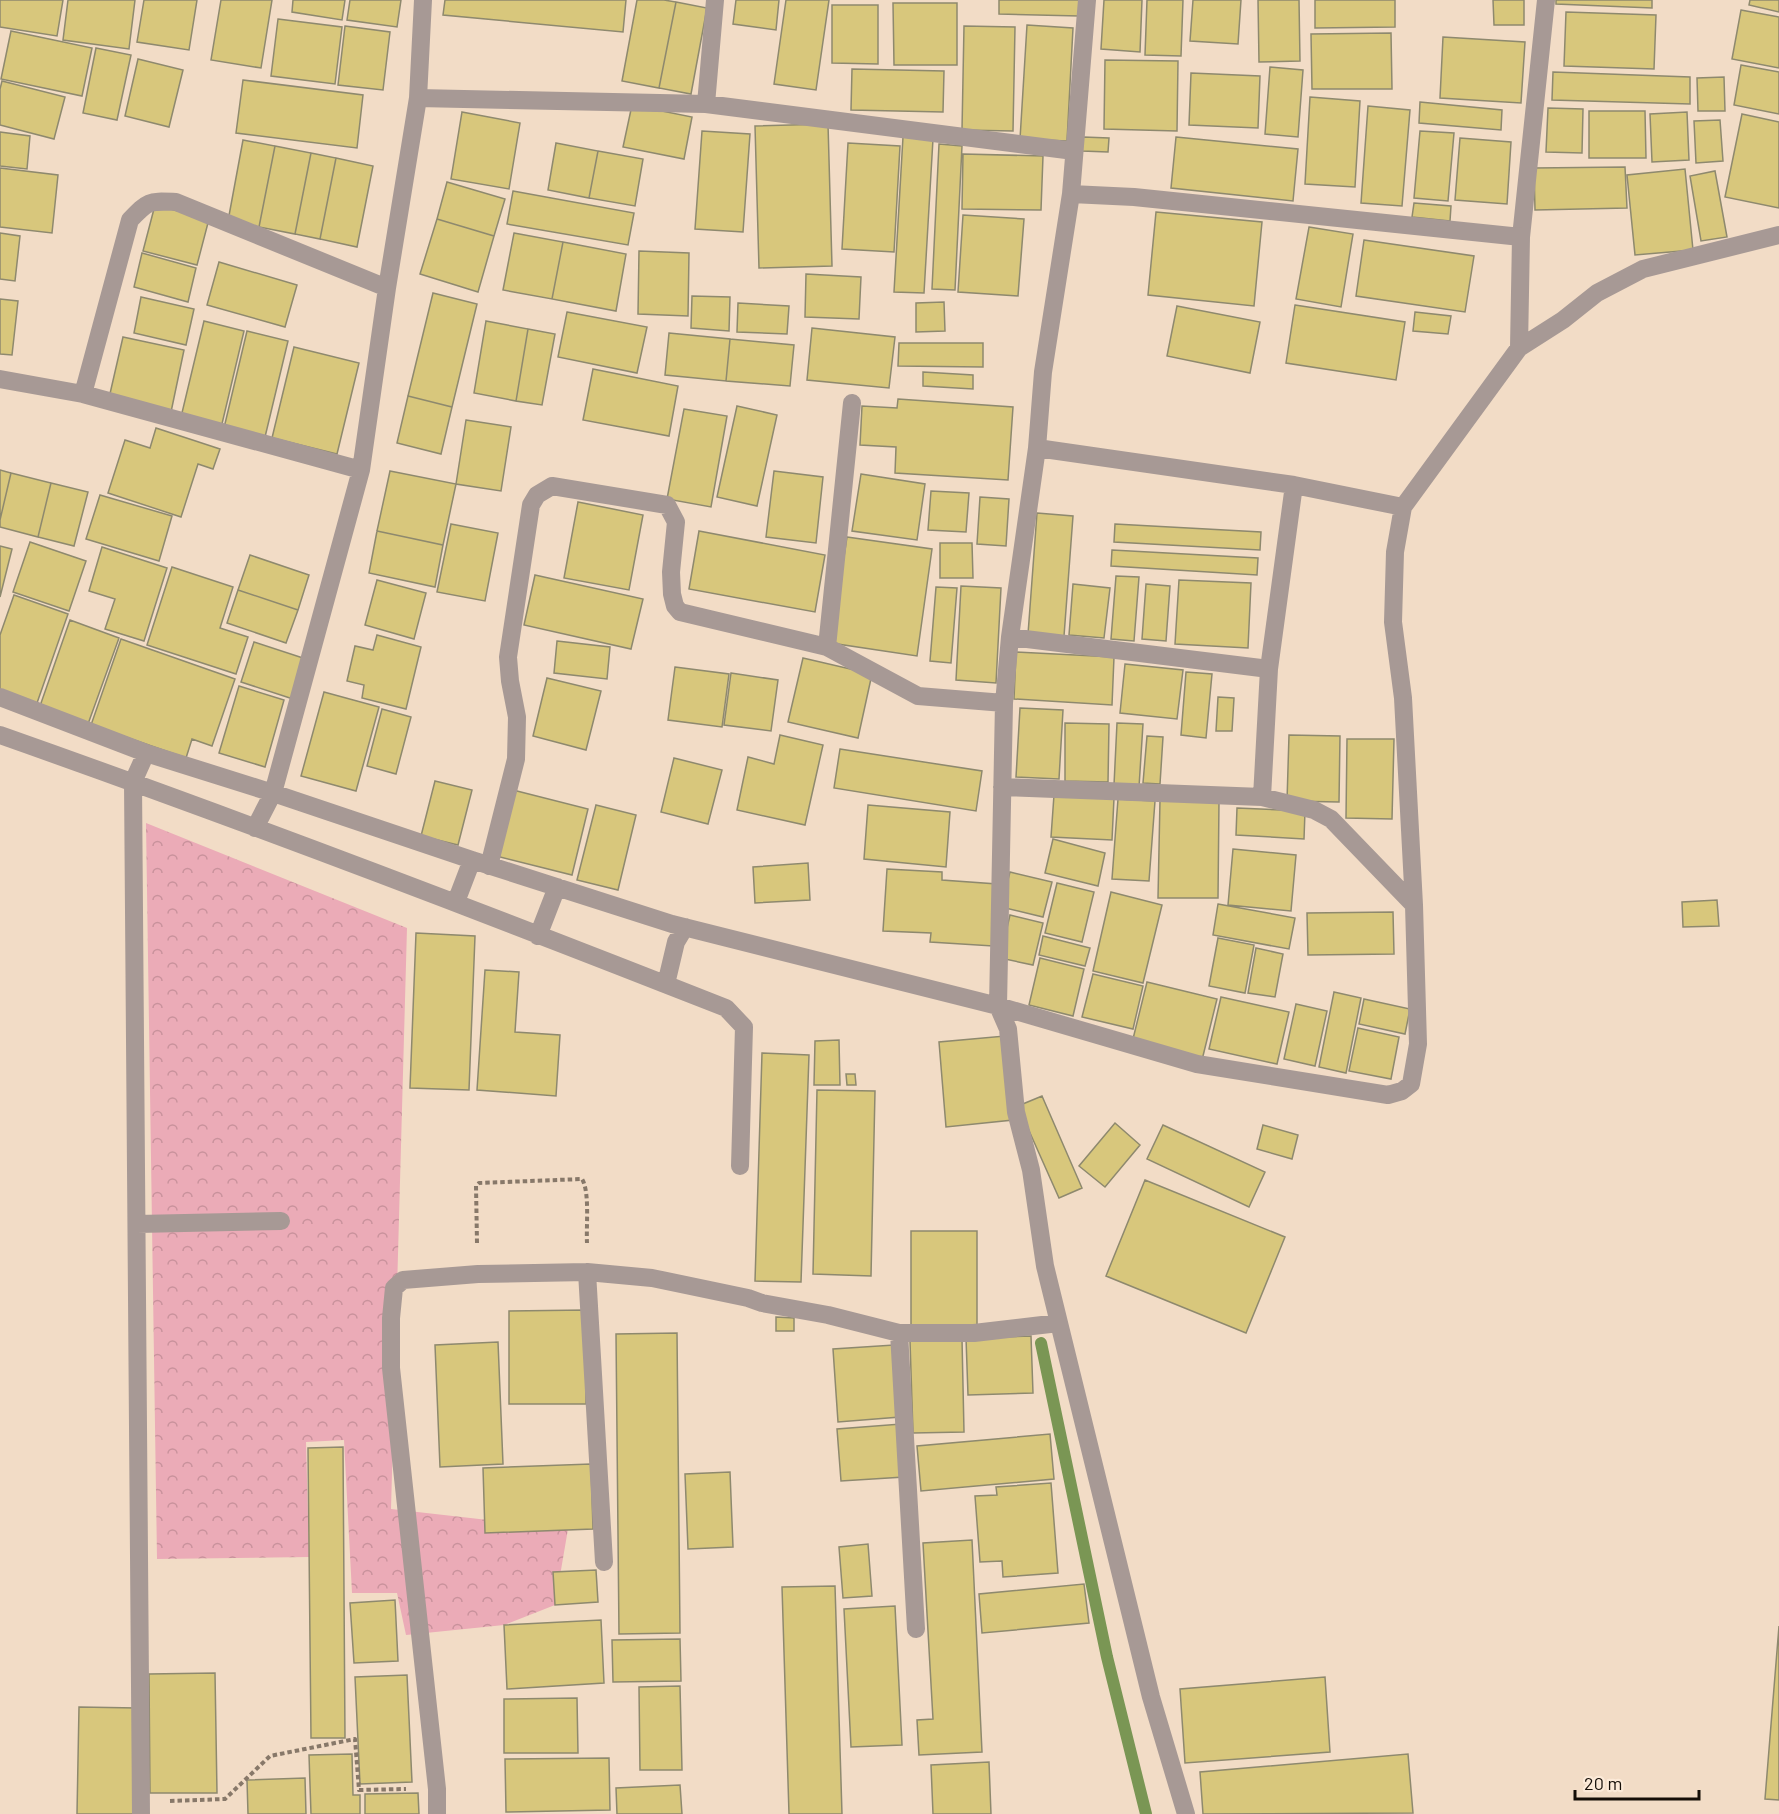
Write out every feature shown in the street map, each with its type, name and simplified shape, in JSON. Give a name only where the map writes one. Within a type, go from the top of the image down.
[{"type":"street","points":[[257,825],[272,795],[361,470],[387,288],[418,98],[423,0]]},
{"type":"street","points":[[706,104],[715,0]]},
{"type":"street","points":[[1087,0],[1071,194],[1043,372],[1037,448],[1010,637],[1004,703],[998,1006],[1008,1029],[1016,1112],[1031,1170],[1046,1266],[1059,1323],[1150,1697],[1186,1814]]},
{"type":"street","points":[[1519,348],[1521,237],[1546,0]]},
{"type":"street","points":[[418,98],[706,104],[1074,151]]},
{"type":"street","points":[[1071,194],[1134,197],[1521,237]]},
{"type":"street","points":[[84,394],[130,220],[145,204],[156,201],[176,202],[387,288]]},
{"type":"street","points":[[0,697],[145,756],[272,795],[556,890],[672,924],[680,934],[998,1006],[1197,1064],[1388,1095],[1402,1091],[1411,1084],[1418,1044],[1414,905],[1403,698],[1393,622],[1395,552],[1403,507],[1519,348],[1563,320],[1597,292],[1643,269],[1779,235]]},
{"type":"street","points":[[0,379],[84,394],[361,470]]},
{"type":"street","points":[[827,647],[852,403]]},
{"type":"street","points":[[1037,448],[1294,485],[1403,507]]},
{"type":"street","points":[[1262,797],[1269,669],[1294,485]]},
{"type":"street","points":[[457,898],[478,864],[516,759],[517,717],[508,657],[531,505],[542,490],[552,486],[667,505],[676,522],[671,572],[672,594],[675,606],[680,612],[827,647],[918,696],[1004,703]]},
{"type":"street","points":[[1010,637],[1269,669]]},
{"type":"street","points":[[0,735],[134,780],[457,898],[539,932],[668,976],[726,1008],[744,1028],[740,1166]]},
{"type":"street","points":[[141,1808],[134,780],[145,756]]},
{"type":"street","points":[[1002,787],[1262,797],[1314,810],[1331,819],[1414,905]]},
{"type":"street","points":[[539,932],[556,890]]},
{"type":"street","points":[[668,976],[680,934]]},
{"type":"street","points":[[137,1224],[281,1221]]},
{"type":"street","points":[[437,1814],[437,1789],[391,1368],[394,1288],[403,1280],[478,1274],[587,1272],[652,1278],[762,1303],[828,1315],[899,1334],[974,1333],[1059,1323]]},
{"type":"street","points":[[587,1272],[604,1562]]},
{"type":"street","points":[[899,1334],[916,1629]]},
{"type":"path","points":[[478,1274],[476,1186],[478,1183],[582,1179],[585,1183],[586,1194],[587,1272]]},
{"type":"path","points":[[141,1808],[225,1799],[270,1756],[355,1739],[358,1790],[437,1789]]},
{"type":"green space","points":[[146,823],[407,928],[391,1509],[568,1529],[555,1605],[504,1625],[406,1635],[397,1593],[352,1593],[344,1440],[306,1442],[309,1557],[157,1559]]},
{"type":"building","points":[[0,0],[63,0],[57,36],[0,27]]},
{"type":"building","points":[[68,0],[135,0],[129,49],[63,40]]},
{"type":"building","points":[[144,0],[197,0],[189,50],[137,42]]},
{"type":"building","points":[[221,0],[272,0],[261,68],[211,60]]},
{"type":"building","points":[[293,0],[345,0],[342,20],[292,12]]},
{"type":"building","points":[[350,0],[401,0],[397,27],[347,20]]},
{"type":"building","points":[[445,0],[626,0],[623,32],[443,15]]},
{"type":"building","points":[[637,0],[676,2],[659,88],[622,81]]},
{"type":"building","points":[[736,0],[779,0],[776,30],[733,24]]},
{"type":"building","points":[[786,0],[829,0],[816,90],[774,84]]},
{"type":"building","points":[[999,0],[1080,0],[1079,16],[999,14]]},
{"type":"building","points":[[1104,0],[1142,0],[1140,52],[1101,49]]},
{"type":"building","points":[[1147,0],[1183,0],[1181,56],[1145,55]]},
{"type":"building","points":[[1193,0],[1241,0],[1238,44],[1190,41]]},
{"type":"building","points":[[1258,0],[1299,0],[1300,61],[1259,62]]},
{"type":"building","points":[[1315,0],[1395,0],[1395,27],[1315,28]]},
{"type":"building","points":[[1493,0],[1524,0],[1524,25],[1494,25]]},
{"type":"building","points":[[1556,0],[1652,0],[1652,8],[1556,4]]},
{"type":"building","points":[[1750,0],[1779,0],[1779,12],[1749,5]]},
{"type":"building","points":[[676,2],[707,8],[691,94],[659,88]]},
{"type":"building","points":[[893,3],[957,3],[957,65],[894,65]]},
{"type":"building","points":[[832,5],[878,5],[878,64],[832,63]]},
{"type":"building","points":[[1741,10],[1779,17],[1779,68],[1732,59]]},
{"type":"building","points":[[1566,12],[1656,15],[1654,69],[1564,66]]},
{"type":"building","points":[[278,19],[342,27],[335,84],[271,76]]},
{"type":"building","points":[[1027,25],[1073,28],[1067,141],[1020,139]]},
{"type":"building","points":[[345,26],[390,32],[383,90],[338,85]]},
{"type":"building","points":[[964,26],[1015,27],[1013,131],[962,130]]},
{"type":"building","points":[[11,31],[92,48],[82,96],[1,79]]},
{"type":"building","points":[[1391,33],[1392,89],[1312,89],[1311,34]]},
{"type":"building","points":[[1443,37],[1525,42],[1521,103],[1440,98]]},
{"type":"building","points":[[96,48],[131,55],[117,120],[83,113]]},
{"type":"building","points":[[138,59],[183,70],[169,127],[125,116]]},
{"type":"building","points":[[1105,60],[1178,61],[1177,131],[1104,129]]},
{"type":"building","points":[[1741,65],[1779,72],[1779,114],[1734,105]]},
{"type":"building","points":[[1270,67],[1303,70],[1298,137],[1265,134]]},
{"type":"building","points":[[852,69],[944,71],[943,112],[851,110]]},
{"type":"building","points":[[1553,72],[1690,77],[1690,104],[1552,100]]},
{"type":"building","points":[[1191,73],[1260,76],[1258,128],[1189,125]]},
{"type":"building","points":[[1724,77],[1725,111],[1698,111],[1697,78]]},
{"type":"building","points":[[243,80],[363,95],[357,148],[236,133]]},
{"type":"building","points":[[2,81],[65,97],[54,139],[0,125]]},
{"type":"building","points":[[1310,97],[1360,101],[1355,187],[1305,184]]},
{"type":"building","points":[[1420,102],[1502,110],[1501,130],[1419,123]]},
{"type":"building","points":[[632,105],[692,117],[684,159],[623,147]]},
{"type":"building","points":[[1368,106],[1410,110],[1402,206],[1361,203]]},
{"type":"building","points":[[1548,108],[1583,109],[1582,153],[1546,152]]},
{"type":"building","points":[[1589,111],[1645,111],[1646,158],[1589,158]]},
{"type":"building","points":[[462,112],[520,123],[509,189],[451,179]]},
{"type":"building","points":[[1687,112],[1689,160],[1652,162],[1650,114]]},
{"type":"building","points":[[1742,114],[1779,122],[1779,208],[1725,197]]},
{"type":"building","points":[[1720,120],[1723,161],[1696,163],[1694,121]]},
{"type":"building","points":[[828,124],[832,266],[759,268],[755,126]]},
{"type":"building","points":[[702,131],[750,134],[743,232],[695,229]]},
{"type":"building","points":[[1420,131],[1454,133],[1448,201],[1414,198]]},
{"type":"building","points":[[0,132],[30,136],[27,169],[0,166]]},
{"type":"building","points":[[903,137],[933,139],[924,293],[894,292]]},
{"type":"building","points":[[1083,137],[1109,138],[1108,152],[1082,151]]},
{"type":"building","points":[[1176,137],[1298,149],[1293,201],[1171,188]]},
{"type":"building","points":[[1460,138],[1511,142],[1507,204],[1455,200]]},
{"type":"building","points":[[243,140],[275,146],[259,227],[228,221]]},
{"type":"building","points":[[556,143],[598,151],[589,198],[548,190]]},
{"type":"building","points":[[848,143],[900,146],[894,252],[842,249]]},
{"type":"building","points":[[939,144],[962,146],[955,290],[932,289]]},
{"type":"building","points":[[275,146],[311,153],[295,234],[259,227]]},
{"type":"building","points":[[598,151],[643,159],[635,206],[589,198]]},
{"type":"building","points":[[311,153],[336,158],[320,239],[295,234]]},
{"type":"building","points":[[963,154],[1043,156],[1041,210],[962,209]]},
{"type":"building","points":[[336,158],[373,166],[357,247],[320,239]]},
{"type":"building","points":[[1625,167],[1627,208],[1535,210],[1534,168]]},
{"type":"building","points":[[0,168],[58,175],[52,233],[0,227]]},
{"type":"building","points":[[1685,169],[1693,250],[1635,255],[1627,175]]},
{"type":"building","points":[[1715,171],[1727,237],[1701,241],[1690,176]]},
{"type":"building","points":[[447,182],[505,199],[494,236],[437,219]]},
{"type":"building","points":[[513,191],[634,213],[628,245],[507,224]]},
{"type":"building","points":[[1414,203],[1451,206],[1450,221],[1412,217]]},
{"type":"building","points":[[155,205],[209,219],[197,265],[143,251]]},
{"type":"building","points":[[1156,212],[1262,222],[1254,306],[1148,295]]},
{"type":"building","points":[[963,215],[1024,219],[1018,296],[958,292]]},
{"type":"building","points":[[437,219],[494,236],[478,292],[420,274]]},
{"type":"building","points":[[1309,227],[1353,234],[1341,307],[1296,299]]},
{"type":"building","points":[[0,233],[20,236],[15,281],[0,279]]},
{"type":"building","points":[[514,233],[563,242],[552,299],[503,290]]},
{"type":"building","points":[[1364,240],[1474,256],[1465,312],[1356,296]]},
{"type":"building","points":[[563,242],[626,254],[616,311],[552,299]]},
{"type":"building","points":[[639,251],[689,253],[688,316],[638,314]]},
{"type":"building","points":[[142,253],[196,268],[188,302],[134,287]]},
{"type":"building","points":[[219,262],[297,285],[285,327],[207,305]]},
{"type":"building","points":[[806,274],[861,277],[859,319],[805,317]]},
{"type":"building","points":[[433,293],[477,304],[452,407],[408,396]]},
{"type":"building","points":[[692,296],[730,297],[729,331],[691,328]]},
{"type":"building","points":[[141,297],[194,309],[186,345],[134,333]]},
{"type":"building","points":[[0,299],[18,301],[12,355],[0,354]]},
{"type":"building","points":[[944,302],[945,331],[916,332],[916,303]]},
{"type":"building","points":[[738,303],[789,306],[787,334],[737,332]]},
{"type":"building","points":[[1295,305],[1405,322],[1396,380],[1286,363]]},
{"type":"building","points":[[1177,306],[1260,322],[1250,373],[1167,356]]},
{"type":"building","points":[[567,312],[647,327],[637,373],[558,357]]},
{"type":"building","points":[[1415,312],[1451,316],[1448,334],[1413,331]]},
{"type":"building","points":[[204,321],[244,331],[221,428],[181,417]]},
{"type":"building","points":[[486,321],[528,329],[516,401],[474,393]]},
{"type":"building","points":[[812,328],[895,337],[889,388],[807,380]]},
{"type":"building","points":[[528,329],[555,334],[542,405],[516,401]]},
{"type":"building","points":[[247,331],[288,341],[265,437],[224,428]]},
{"type":"building","points":[[669,333],[730,339],[726,381],[665,375]]},
{"type":"building","points":[[123,337],[184,350],[171,412],[109,398]]},
{"type":"building","points":[[730,339],[794,345],[790,386],[726,381]]},
{"type":"building","points":[[899,343],[983,343],[983,367],[898,366]]},
{"type":"building","points":[[294,347],[359,363],[337,454],[272,438]]},
{"type":"building","points":[[593,369],[678,386],[669,436],[583,420]]},
{"type":"building","points":[[923,372],[973,375],[973,389],[923,386]]},
{"type":"building","points":[[408,396],[452,407],[441,454],[397,443]]},
{"type":"building","points":[[898,399],[1013,407],[1008,480],[895,473],[896,447],[860,445],[862,406],[897,408]]},
{"type":"building","points":[[737,406],[777,415],[757,506],[717,497]]},
{"type":"building","points":[[684,409],[727,416],[711,507],[667,499]]},
{"type":"building","points":[[466,420],[511,427],[501,491],[456,484]]},
{"type":"building","points":[[156,428],[220,449],[213,469],[198,464],[181,517],[108,493],[125,440],[150,448]]},
{"type":"building","points":[[0,470],[11,473],[0,520]]},
{"type":"building","points":[[390,471],[456,484],[443,545],[377,531]]},
{"type":"building","points":[[774,471],[823,477],[816,543],[766,537]]},
{"type":"building","points":[[11,473],[51,483],[38,537],[0,527]]},
{"type":"building","points":[[861,474],[925,484],[917,540],[852,531]]},
{"type":"building","points":[[51,483],[88,492],[74,546],[38,537]]},
{"type":"building","points":[[931,491],[969,493],[966,532],[928,530]]},
{"type":"building","points":[[100,495],[172,516],[159,561],[86,539]]},
{"type":"building","points":[[980,497],[1009,499],[1006,546],[977,544]]},
{"type":"building","points":[[578,502],[643,515],[629,590],[564,578]]},
{"type":"building","points":[[1037,513],[1073,516],[1064,636],[1028,634]]},
{"type":"building","points":[[451,524],[498,533],[485,601],[437,592]]},
{"type":"building","points":[[1115,524],[1261,532],[1260,550],[1114,542]]},
{"type":"building","points":[[377,531],[443,545],[435,587],[369,573]]},
{"type":"building","points":[[699,531],[825,555],[815,612],[689,589]]},
{"type":"building","points":[[847,537],[932,549],[917,656],[831,643]]},
{"type":"building","points":[[30,542],[86,561],[69,611],[13,592]]},
{"type":"building","points":[[940,543],[972,543],[973,578],[940,578]]},
{"type":"building","points":[[0,546],[12,549],[0,597]]},
{"type":"building","points":[[102,547],[167,568],[144,641],[105,629],[115,599],[89,591]]},
{"type":"building","points":[[1112,550],[1258,558],[1257,575],[1111,566]]},
{"type":"building","points":[[250,555],[309,575],[298,610],[238,590]]},
{"type":"building","points":[[172,567],[233,587],[220,628],[248,637],[236,674],[147,645]]},
{"type":"building","points":[[535,575],[643,599],[631,649],[524,625]]},
{"type":"building","points":[[1116,576],[1139,577],[1134,641],[1111,639]]},
{"type":"building","points":[[377,580],[426,593],[414,639],[365,625]]},
{"type":"building","points":[[1179,580],[1251,583],[1248,648],[1175,644]]},
{"type":"building","points":[[1073,584],[1110,588],[1104,638],[1069,635]]},
{"type":"building","points":[[1146,584],[1170,586],[1166,641],[1142,639]]},
{"type":"building","points":[[961,586],[1001,588],[996,683],[956,680]]},
{"type":"building","points":[[936,587],[957,588],[951,663],[930,661]]},
{"type":"building","points":[[238,590],[298,610],[286,643],[227,623]]},
{"type":"building","points":[[14,595],[68,614],[37,703],[0,690],[0,635]]},
{"type":"building","points":[[70,620],[119,638],[88,724],[40,706]]},
{"type":"building","points":[[377,635],[421,647],[406,709],[362,698],[364,685],[347,681],[355,646],[373,650]]},
{"type":"building","points":[[121,639],[235,679],[212,746],[192,739],[186,758],[91,725]]},
{"type":"building","points":[[557,641],[610,647],[607,679],[554,673]]},
{"type":"building","points":[[254,642],[306,659],[293,699],[241,682]]},
{"type":"building","points":[[1016,652],[1114,657],[1112,705],[1014,699]]},
{"type":"building","points":[[803,658],[872,674],[858,738],[788,722]]},
{"type":"building","points":[[1125,664],[1183,670],[1177,719],[1120,713]]},
{"type":"building","points":[[675,667],[729,674],[722,727],[668,720]]},
{"type":"building","points":[[1186,672],[1212,674],[1206,738],[1181,735]]},
{"type":"building","points":[[731,673],[778,680],[771,731],[724,725]]},
{"type":"building","points":[[547,678],[601,691],[586,750],[533,736]]},
{"type":"building","points":[[239,686],[284,700],[265,767],[219,753]]},
{"type":"building","points":[[324,692],[379,707],[356,791],[301,776]]},
{"type":"building","points":[[1218,697],[1234,698],[1232,731],[1216,731]]},
{"type":"building","points":[[1020,708],[1063,710],[1059,779],[1016,777]]},
{"type":"building","points":[[382,709],[411,717],[396,774],[367,766]]},
{"type":"building","points":[[1065,723],[1109,724],[1108,782],[1065,781]]},
{"type":"building","points":[[1117,723],[1143,724],[1139,787],[1114,785]]},
{"type":"building","points":[[780,735],[823,745],[805,825],[737,810],[748,757],[774,764]]},
{"type":"building","points":[[1289,735],[1340,736],[1339,802],[1287,801]]},
{"type":"building","points":[[1147,736],[1163,737],[1160,784],[1143,783]]},
{"type":"building","points":[[1347,739],[1394,739],[1392,819],[1346,818]]},
{"type":"building","points":[[840,749],[982,771],[976,811],[834,788]]},
{"type":"building","points":[[674,758],[722,770],[708,824],[661,812]]},
{"type":"building","points":[[435,781],[472,790],[458,845],[421,836]]},
{"type":"building","points":[[513,790],[588,809],[572,875],[496,856]]},
{"type":"building","points":[[1054,795],[1114,798],[1112,840],[1051,837]]},
{"type":"building","points":[[1118,799],[1155,801],[1149,881],[1112,879]]},
{"type":"building","points":[[1160,800],[1219,801],[1218,898],[1158,898]]},
{"type":"building","points":[[596,805],[636,815],[618,890],[577,880]]},
{"type":"building","points":[[868,805],[950,812],[946,867],[864,859]]},
{"type":"building","points":[[1237,808],[1305,811],[1304,839],[1236,835]]},
{"type":"building","points":[[1053,839],[1105,853],[1098,886],[1045,873]]},
{"type":"building","points":[[1233,849],[1296,855],[1291,911],[1228,905]]},
{"type":"building","points":[[808,863],[810,900],[755,903],[753,867]]},
{"type":"building","points":[[887,869],[942,872],[942,880],[997,884],[993,946],[930,942],[931,933],[883,931]]},
{"type":"building","points":[[1010,872],[1052,882],[1043,917],[1001,907]]},
{"type":"building","points":[[1057,883],[1094,892],[1082,942],[1045,933]]},
{"type":"building","points":[[1111,892],[1162,905],[1143,983],[1093,971]]},
{"type":"building","points":[[1717,900],[1719,926],[1683,927],[1682,902]]},
{"type":"building","points":[[1218,904],[1295,918],[1289,949],[1213,935]]},
{"type":"building","points":[[1393,912],[1394,954],[1308,955],[1307,913]]},
{"type":"building","points":[[1010,915],[1043,923],[1033,965],[1000,958]]},
{"type":"building","points":[[416,933],[475,936],[469,1090],[410,1088]]},
{"type":"building","points":[[1043,936],[1090,948],[1085,966],[1039,955]]},
{"type":"building","points":[[1218,938],[1254,945],[1245,993],[1209,986]]},
{"type":"building","points":[[1256,948],[1283,954],[1275,997],[1248,993]]},
{"type":"building","points":[[1040,958],[1084,969],[1073,1016],[1029,1005]]},
{"type":"building","points":[[485,970],[519,972],[515,1032],[560,1035],[556,1096],[477,1090]]},
{"type":"building","points":[[1093,974],[1143,986],[1133,1029],[1082,1017]]},
{"type":"building","points":[[1147,982],[1217,999],[1202,1060],[1132,1043]]},
{"type":"building","points":[[1334,992],[1361,998],[1346,1073],[1319,1067]]},
{"type":"building","points":[[1221,997],[1289,1012],[1277,1064],[1209,1049]]},
{"type":"building","points":[[1364,999],[1410,1009],[1405,1034],[1359,1024]]},
{"type":"building","points":[[1296,1004],[1327,1011],[1315,1066],[1284,1059]]},
{"type":"building","points":[[1358,1028],[1399,1037],[1391,1079],[1349,1071]]},
{"type":"building","points":[[1005,1036],[1013,1120],[946,1127],[939,1042]]},
{"type":"building","points":[[839,1040],[840,1085],[814,1085],[815,1041]]},
{"type":"building","points":[[762,1053],[809,1055],[801,1282],[755,1281]]},
{"type":"building","points":[[846,1074],[855,1074],[856,1085],[847,1085]]},
{"type":"building","points":[[817,1090],[875,1091],[871,1276],[813,1274]]},
{"type":"building","points":[[1042,1096],[1082,1188],[1059,1198],[1018,1106]]},
{"type":"building","points":[[1115,1123],[1140,1145],[1105,1187],[1079,1166]]},
{"type":"building","points":[[1163,1125],[1265,1172],[1249,1207],[1147,1159]]},
{"type":"building","points":[[1263,1125],[1298,1135],[1292,1159],[1257,1149]]},
{"type":"building","points":[[1145,1180],[1285,1237],[1246,1333],[1106,1276]]},
{"type":"building","points":[[911,1231],[977,1231],[977,1329],[911,1329]]},
{"type":"building","points":[[586,1310],[586,1404],[509,1404],[509,1311]]},
{"type":"building","points":[[776,1317],[794,1318],[794,1331],[776,1331]]},
{"type":"building","points":[[677,1333],[680,1633],[619,1634],[616,1334]]},
{"type":"building","points":[[1031,1336],[1033,1393],[968,1395],[966,1338]]},
{"type":"building","points":[[962,1339],[964,1432],[913,1433],[910,1341]]},
{"type":"building","points":[[498,1342],[503,1464],[440,1467],[435,1345]]},
{"type":"building","points":[[894,1345],[900,1417],[838,1422],[833,1349]]},
{"type":"building","points":[[901,1424],[904,1477],[841,1481],[837,1429]]},
{"type":"building","points":[[1050,1434],[1054,1479],[921,1491],[917,1446]]},
{"type":"building","points":[[343,1447],[345,1738],[311,1738],[308,1448]]},
{"type":"building","points":[[591,1464],[593,1529],[485,1533],[483,1468]]},
{"type":"building","points":[[730,1472],[733,1547],[688,1549],[685,1474]]},
{"type":"building","points":[[1051,1483],[1058,1573],[1003,1577],[1002,1561],[980,1562],[975,1496],[997,1495],[996,1487]]},
{"type":"building","points":[[972,1540],[982,1752],[919,1755],[917,1720],[933,1719],[923,1543]]},
{"type":"building","points":[[868,1544],[872,1596],[843,1598],[839,1547]]},
{"type":"building","points":[[596,1570],[598,1602],[555,1605],[553,1572]]},
{"type":"building","points":[[1084,1584],[1089,1623],[982,1633],[979,1594]]},
{"type":"building","points":[[835,1586],[842,1814],[789,1814],[782,1587]]},
{"type":"building","points":[[395,1600],[398,1661],[354,1663],[350,1603]]},
{"type":"building","points":[[895,1606],[902,1745],[851,1747],[844,1609]]},
{"type":"building","points":[[601,1620],[604,1683],[507,1689],[504,1625]]},
{"type":"building","points":[[1779,1626],[1779,1800],[1765,1799]]},
{"type":"building","points":[[680,1639],[681,1681],[613,1682],[612,1640]]},
{"type":"building","points":[[215,1673],[217,1793],[150,1793],[149,1674]]},
{"type":"building","points":[[407,1675],[412,1782],[360,1784],[355,1677]]},
{"type":"building","points":[[1325,1677],[1330,1752],[1185,1763],[1180,1689]]},
{"type":"building","points":[[680,1686],[682,1770],[640,1770],[639,1687]]},
{"type":"building","points":[[577,1698],[578,1753],[504,1753],[504,1699]]},
{"type":"building","points":[[79,1707],[137,1708],[136,1814],[77,1814]]},
{"type":"building","points":[[352,1754],[353,1795],[360,1795],[360,1814],[311,1814],[309,1755]]},
{"type":"building","points":[[1408,1754],[1413,1813],[1203,1814],[1200,1772]]},
{"type":"building","points":[[609,1758],[610,1810],[506,1812],[505,1759]]},
{"type":"building","points":[[989,1762],[991,1814],[933,1814],[931,1765]]},
{"type":"building","points":[[305,1778],[306,1814],[248,1814],[247,1780]]},
{"type":"building","points":[[680,1785],[682,1814],[617,1814],[616,1788]]},
{"type":"building","points":[[418,1793],[419,1814],[365,1814],[365,1794]]},
{"type":"waterway","points":[[1041,1343],[1107,1657],[1146,1814]]}]
